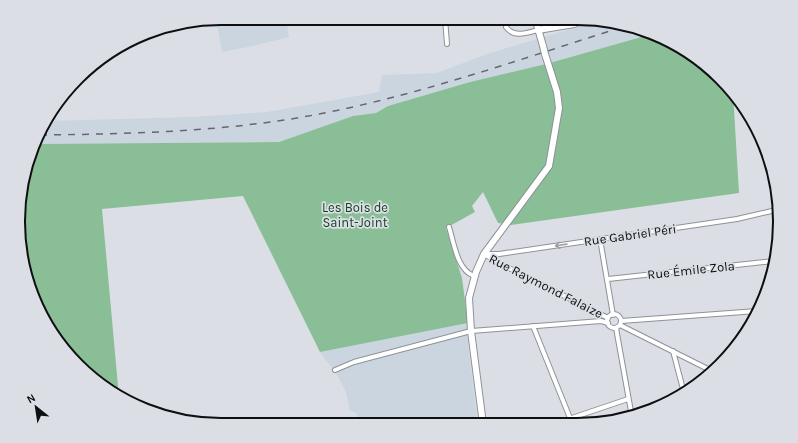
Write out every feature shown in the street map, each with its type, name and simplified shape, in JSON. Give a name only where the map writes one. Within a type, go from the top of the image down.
[{"type":"main road","points":[[482,418],[471,331],[470,298],[474,276],[484,254],[549,166],[559,108],[557,92],[536,25]]},
{"type":"main road","points":[[538,30],[568,25]]},
{"type":"street","points":[[446,25],[447,44]]},
{"type":"street","points":[[506,25],[510,32],[515,34],[538,30]]},
{"type":"street","name":"Rue Gabriel Péri","points":[[484,254],[499,254],[737,219],[773,211]]},
{"type":"street","points":[[449,227],[463,268],[468,274],[474,276]]},
{"type":"street","points":[[335,370],[354,362],[471,331],[608,321],[613,315],[600,239]]},
{"type":"street","name":"Rue Raymond Falaize","points":[[484,254],[608,321],[610,326],[619,324]]},
{"type":"street","name":"Rue Émile Zola","points":[[608,279],[769,262]]},
{"type":"street","points":[[619,324],[751,312]]},
{"type":"street","points":[[613,315],[618,316],[630,410]]},
{"type":"street","points":[[619,324],[707,368]]},
{"type":"street","points":[[532,326],[571,418]]},
{"type":"street","points":[[673,351],[682,387]]},
{"type":"street","points":[[580,418],[628,400]]},
{"type":"shaded area","points":[[217,25],[287,25],[289,37],[222,52]]},
{"type":"shaded area","points":[[583,25],[615,29],[643,36],[546,64],[470,82],[388,106],[376,113],[353,116],[279,142],[41,144],[52,121],[192,117],[267,112],[379,92],[382,75],[437,73],[487,54]]},
{"type":"shaded area","points":[[468,323],[467,335],[477,418],[359,418],[356,413],[350,410],[346,392],[337,375],[320,352]]},
{"type":"green space","name":"Les Bois de Saint-Joint","points":[[643,36],[675,51],[686,58],[706,74],[734,104],[739,193],[511,225],[498,223],[483,192],[472,206],[475,212],[446,228],[462,278],[468,323],[320,352],[243,196],[102,209],[118,389],[92,369],[74,351],[51,320],[35,285],[25,234],[25,209],[29,183],[35,158],[41,144],[279,142],[353,116],[376,113],[388,106],[470,82],[546,64]]},
{"type":"railway","points":[[45,135],[137,133],[201,129],[265,123],[297,118],[339,110],[423,89],[616,29]]}]
